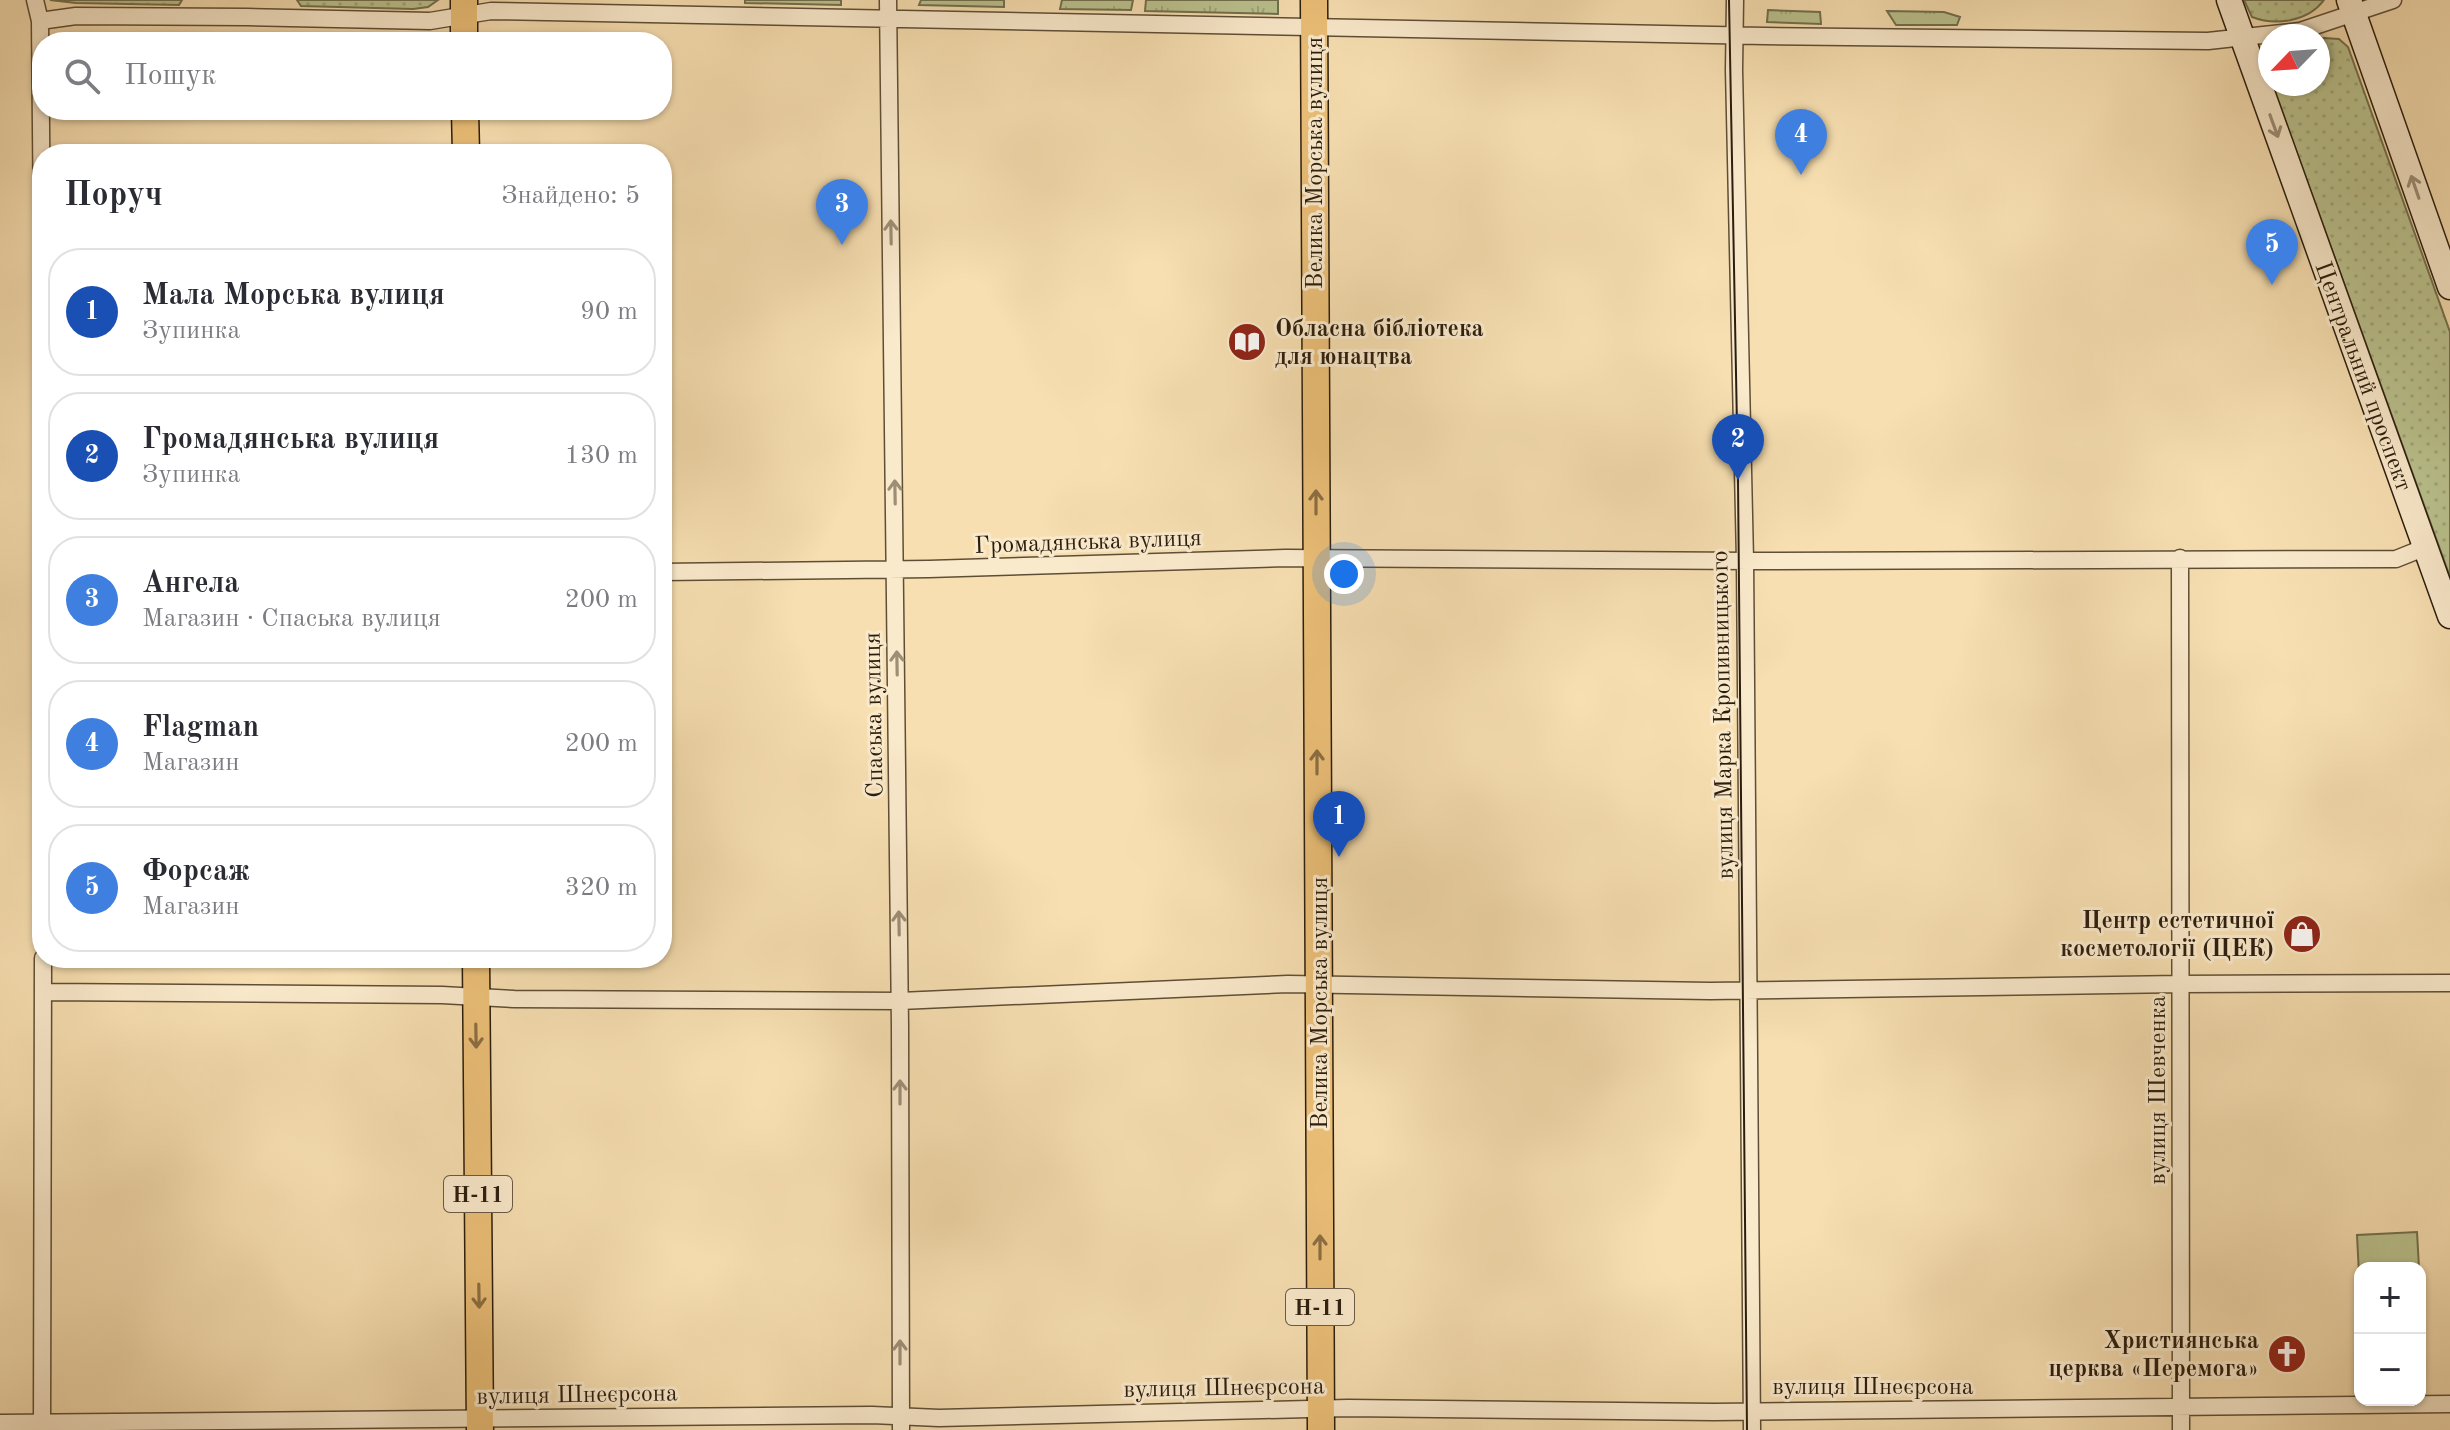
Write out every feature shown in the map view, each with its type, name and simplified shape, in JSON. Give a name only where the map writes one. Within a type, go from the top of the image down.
[{"type":"main road","name":"Велика Морська вулиця","points":[[1314,0],[1320,1420]]},
{"type":"main road","name":"Центральний проспект","points":[[2229,0],[2450,616]]},
{"type":"main road","points":[[2352,7],[2450,287]]},
{"type":"main road","points":[[464,8],[464,32]]},
{"type":"main road","points":[[465,120],[466,144]]},
{"type":"main road","name":"Н-11","points":[[476,968],[480,1425]]},
{"type":"street","points":[[35,0],[40,32]]},
{"type":"street","name":"Спаська вулиця","points":[[888,0],[900,1001],[901,1423]]},
{"type":"street","name":"вулиця Марка Кропивницького","points":[[1735,0],[1745,560],[1752,1430]]},
{"type":"street","points":[[40,21],[76,16],[430,21],[464,8],[888,19],[2208,41],[2300,31],[2352,7],[2393,0]]},
{"type":"street","points":[[41,120],[41,144]]},
{"type":"street","name":"Громадянська вулиця","points":[[672,572],[896,570],[1316,559],[2396,559],[2426,547]]},
{"type":"street","name":"вулиця Шевченка","points":[[2180,558],[2181,1430]]},
{"type":"street","points":[[42,1426],[43,968]]},
{"type":"street","points":[[43,992],[900,1001],[1318,985],[1749,991],[2450,983]]},
{"type":"street","name":"вулиця Шнеєрсона","points":[[0,1423],[42,1426],[443,1417],[480,1425],[872,1415],[901,1423],[939,1418],[1320,1420],[1779,1410],[2450,1404]]},
{"type":"green space","points":[[50,0],[182,0],[179,5]]},
{"type":"green space","points":[[297,0],[438,0],[428,7],[413,9],[301,6]]},
{"type":"green space","points":[[745,0],[841,0],[841,5],[745,3]]},
{"type":"green space","points":[[921,0],[1004,0],[1004,7],[919,5]]},
{"type":"green space","points":[[1062,0],[1133,0],[1131,10],[1060,9]]},
{"type":"green space","points":[[1146,0],[1278,0],[1278,14],[1145,11]]},
{"type":"green space","points":[[2244,0],[2324,0],[2300,17],[2271,21],[2252,17]]},
{"type":"green space","points":[[1768,10],[1820,12],[1821,24],[1767,22]]},
{"type":"green space","points":[[1887,11],[1944,12],[1960,17],[1957,25],[1896,25]]},
{"type":"green space","points":[[2330,38],[2339,39],[2348,47],[2450,332],[2450,577],[2277,96],[2330,96]]},
{"type":"green space","points":[[2417,1232],[2419,1262],[2358,1262],[2357,1235]]},
{"type":"tram line","points":[[1729,0],[1738,480],[1747,1430]]},
{"type":"place","name":"Flagman","points":[[1801,175]]},
{"type":"place","name":"Ангела","points":[[842,245]]},
{"type":"place","name":"Форсаж","points":[[2272,285]]},
{"type":"place","name":"Обласна бібліотека для юнацтва","points":[[1247,342]]},
{"type":"place","name":"Громадянська вулиця","points":[[1738,480]]},
{"type":"place","name":"Мала Морська вулиця","points":[[1339,857]]},
{"type":"place","name":"Центр естетичної косметології (ЦЕК)","points":[[2302,934]]},
{"type":"place","name":"Християнська церква «Перемога»","points":[[2287,1354]]}]
